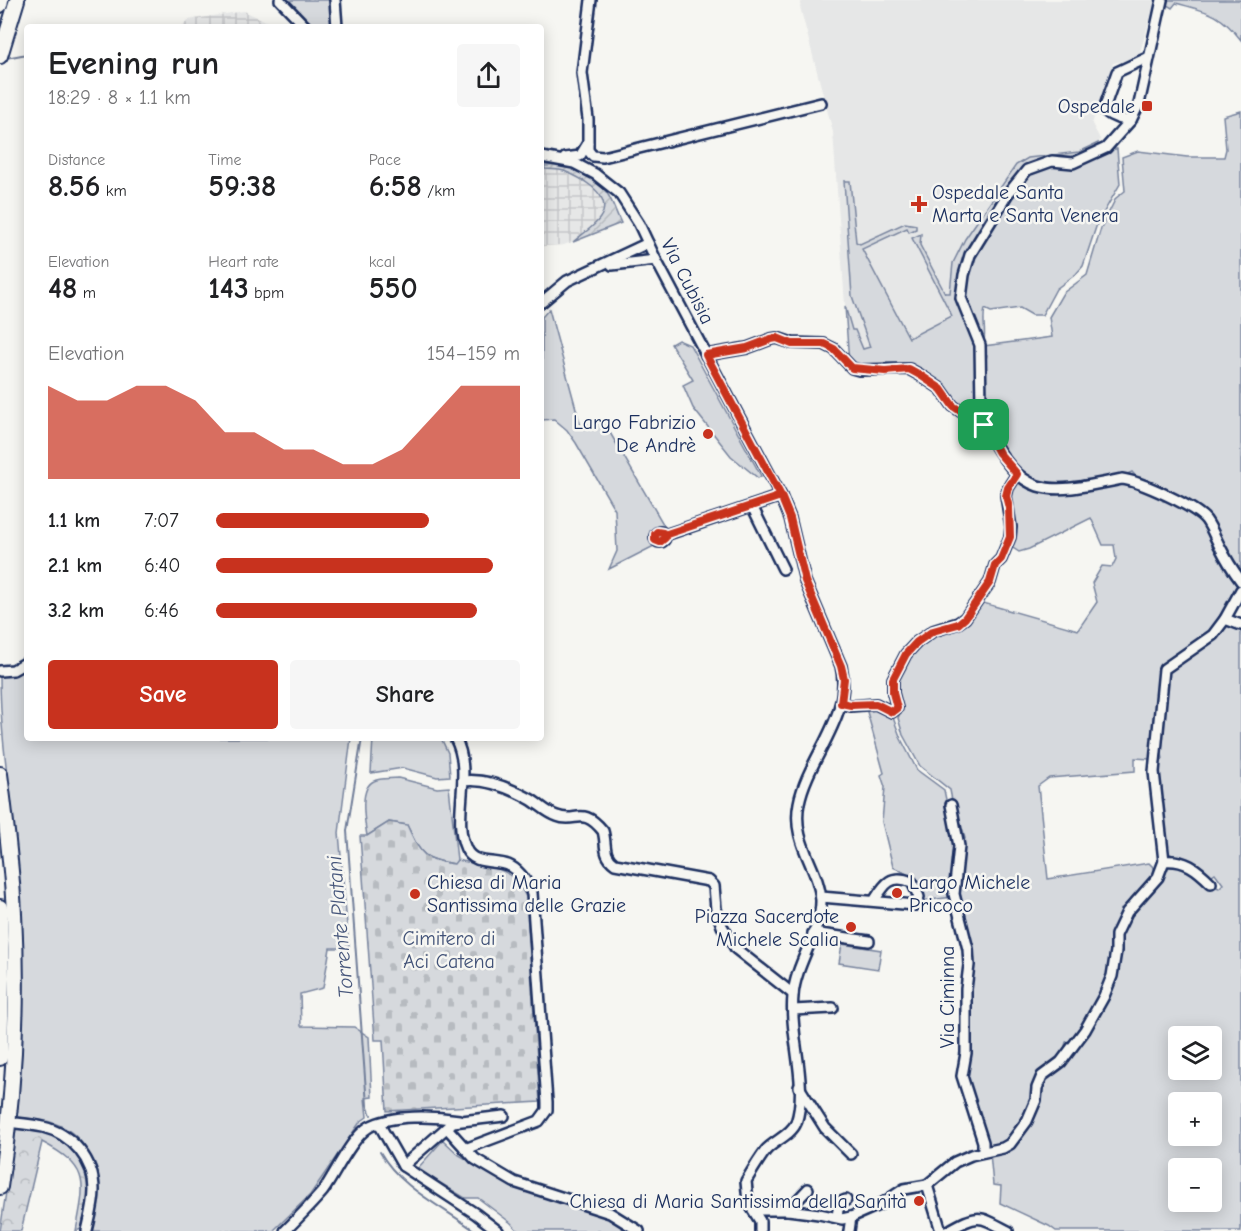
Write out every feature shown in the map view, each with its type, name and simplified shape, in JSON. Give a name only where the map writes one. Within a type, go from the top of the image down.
[{"type":"highway","points":[[0,5],[2,0]]},
{"type":"highway","points":[[2,49],[17,0]]},
{"type":"highway","points":[[0,774],[12,879],[16,1007],[11,1107],[0,1187]]},
{"type":"highway","points":[[0,907],[2,977],[0,1058]]},
{"type":"street","points":[[280,0],[303,24]]},
{"type":"street","points":[[334,0],[337,24]]},
{"type":"street","points":[[588,160],[588,119],[582,73],[591,0]]},
{"type":"street","points":[[1162,0],[1139,104],[1131,120],[1106,148],[1073,163],[1052,161],[1027,170],[1007,195],[970,255],[964,275],[962,298],[980,345],[981,405],[984,425],[999,453],[1017,474],[1026,482],[1040,487],[1065,490],[1122,480],[1142,484],[1196,511],[1205,519],[1226,559],[1241,581]]},
{"type":"street","points":[[1131,120],[1125,121],[1108,114],[1106,104],[1118,72],[1149,57]]},
{"type":"street","points":[[544,157],[588,160],[821,103]]},
{"type":"street","name":"Via Cubisia","points":[[588,160],[606,182],[619,193],[639,224],[781,496],[790,518],[805,581],[841,666],[844,679],[841,703],[799,803],[800,838],[821,897]]},
{"type":"street","points":[[544,300],[567,281],[648,243]]},
{"type":"street","points":[[598,268],[656,260]]},
{"type":"street","points":[[706,355],[747,348],[777,338],[792,344],[824,344],[834,349],[852,368],[885,371],[909,369],[941,389],[953,406],[984,425]]},
{"type":"street","points":[[841,703],[876,704],[892,712],[897,708],[893,693],[893,679],[906,654],[917,642],[933,631],[958,624],[965,618],[990,582],[995,565],[1001,559],[1010,537],[1009,508],[1006,496],[1017,474]]},
{"type":"street","points":[[664,535],[781,496]]},
{"type":"street","points":[[752,506],[783,569]]},
{"type":"street","points":[[754,1210],[788,1210],[851,1217],[883,1203],[904,1190],[927,1185],[955,1162],[1010,1144],[1027,1121],[1036,1100],[1037,1088],[1042,1076],[1061,1062],[1085,1030],[1104,996],[1112,976],[1116,935],[1127,912],[1158,877],[1164,861],[1154,772],[1164,669],[1213,635],[1241,590]]},
{"type":"street","points":[[1225,619],[1241,625]]},
{"type":"street","points":[[0,671],[13,670],[24,664]]},
{"type":"street","points":[[456,741],[462,760],[463,837],[468,853],[474,858],[508,865],[517,870],[527,882],[532,893],[548,1102],[547,1110],[539,1121],[465,1149]]},
{"type":"street","points":[[463,781],[474,779],[503,787],[562,818],[585,816],[603,831],[605,852],[608,859],[615,864],[709,880],[714,886],[716,909],[722,926],[736,949],[793,994]]},
{"type":"street","name":"Via Ciminna","points":[[951,805],[959,846],[954,894],[968,949],[969,965],[965,1024],[966,1053],[962,1076],[983,1142],[983,1152]]},
{"type":"street","points":[[1164,861],[1173,860],[1195,867],[1211,883]]},
{"type":"street","points":[[760,1231],[760,1221],[748,1202],[746,1180],[767,1149],[795,1125],[799,1087],[793,994],[803,956],[820,910],[821,897],[915,905],[919,897],[912,882],[893,879],[885,884],[874,901]]},
{"type":"street","points":[[813,933],[869,940]]},
{"type":"street","points":[[793,1010],[832,1008]]},
{"type":"street","points":[[799,1087],[825,1128],[851,1154]]},
{"type":"street","points":[[285,1231],[307,1210],[324,1189],[359,1136],[368,1128],[405,1118],[436,1116],[459,1120]]},
{"type":"street","points":[[403,1166],[453,1122],[504,1116]]},
{"type":"street","points":[[16,1123],[43,1126],[60,1133],[74,1142],[84,1155],[92,1172],[94,1191],[87,1231]]},
{"type":"street","points":[[379,1124],[388,1144],[403,1166],[498,1231]]},
{"type":"street","points":[[447,1128],[475,1159],[514,1182],[610,1213],[639,1231]]},
{"type":"street","points":[[927,1185],[941,1231]]},
{"type":"street","points":[[788,1210],[808,1189]]},
{"type":"street","points":[[837,1217],[839,1203],[846,1200]]},
{"type":"street","points":[[849,1231],[851,1217]]},
{"type":"street","points":[[948,1231],[970,1218],[985,1219],[1008,1231]]},
{"type":"shaded area","name":"Ospedale Santa Marta e Santa Venera","points":[[802,0],[1156,0],[1139,55],[1130,60],[1113,63],[1092,124],[1100,139],[1097,149],[979,234],[976,400],[979,415],[920,372],[849,363],[833,132],[800,7]]},
{"type":"shaded area","points":[[244,11],[270,24],[185,24],[188,20]]},
{"type":"shaded area","points":[[563,165],[600,185],[606,192],[621,223],[564,245],[544,246],[544,166]]},
{"type":"green space","points":[[289,0],[332,0],[335,24],[312,24]]},
{"type":"green space","points":[[1168,0],[1241,0],[1241,40],[1226,24],[1212,14],[1176,3],[1172,8],[1167,5]]},
{"type":"green space","points":[[1241,111],[1241,575],[1210,523],[1139,480],[1132,472],[1123,476],[1064,487],[1027,480],[1003,454],[987,421],[983,405],[983,362],[987,355],[984,352],[984,346],[1052,337],[1049,317],[1063,293],[1087,275],[1101,228],[1116,198],[1125,191],[1122,157],[1138,151],[1187,157],[1224,157],[1226,149],[1223,116]]},
{"type":"green space","points":[[1098,143],[1097,149],[1081,157],[1026,167],[979,234],[959,289],[976,338],[976,400],[979,418],[955,404],[920,372],[859,368],[849,363],[845,306],[852,330],[855,330],[863,349],[870,347],[852,296],[844,181],[850,181],[856,242],[860,244],[905,223],[916,225],[916,229],[909,232],[907,228],[862,249],[909,338],[952,316],[912,238],[921,234],[920,245],[945,293],[950,293],[953,263],[965,239],[1016,165],[1028,158],[1079,152]]},
{"type":"green space","points":[[1109,149],[1117,149],[1120,184],[1097,224],[1083,266],[1056,289],[1042,315],[1032,315],[1020,308],[991,312],[985,309],[984,341],[967,305],[965,296],[968,274],[974,256],[1010,197],[1029,173]]},
{"type":"green space","points":[[563,165],[587,175],[603,188],[621,223],[573,242],[598,221],[604,205],[602,198],[585,181],[564,171],[545,169],[544,166]]},
{"type":"green space","points":[[549,309],[581,427],[600,420],[609,431],[666,529],[658,528],[650,533],[650,541],[654,546],[609,569],[617,551],[615,510],[567,430],[554,419],[544,420],[544,315]]},
{"type":"green space","points":[[678,340],[690,345],[761,476],[758,478],[731,456],[693,408],[683,385],[693,380],[671,344]]},
{"type":"green space","points":[[1017,480],[1030,486],[1125,482],[1163,497],[1163,501],[1171,501],[1199,517],[1240,584],[1212,632],[1162,669],[1150,759],[1135,758],[1135,771],[1049,778],[1038,786],[1048,879],[1149,863],[1156,875],[1121,913],[1111,935],[1113,961],[1100,996],[1076,1038],[1066,1042],[1063,1053],[1056,1062],[1042,1072],[1024,1121],[1021,1121],[1012,1136],[999,1145],[987,1148],[965,1082],[969,984],[972,981],[973,971],[958,900],[961,846],[965,839],[963,830],[957,826],[950,790],[920,766],[903,735],[898,718],[901,705],[895,692],[898,676],[915,648],[980,602],[1078,630],[1097,602],[1092,583],[1102,566],[1112,567],[1116,559],[1114,545],[1103,545],[1091,518],[1029,549],[1019,552],[1010,546],[1009,495]]},
{"type":"green space","points":[[1228,624],[1241,629],[1241,1231],[1056,1231],[1000,1203],[1001,1186],[993,1185],[990,1153],[1008,1150],[1043,1080],[1112,988],[1118,939],[1128,916],[1158,882],[1168,865],[1183,867],[1212,886],[1219,888],[1223,884],[1215,873],[1209,877],[1196,864],[1165,852],[1164,809],[1158,771],[1163,759],[1161,749],[1166,670],[1215,637]]},
{"type":"green space","points":[[24,669],[24,741],[351,741],[339,833],[349,948],[330,948],[323,988],[300,994],[301,1026],[354,1027],[369,1037],[372,1097],[365,1098],[367,1117],[360,1122],[310,1195],[273,1231],[92,1231],[99,1189],[91,1157],[78,1139],[61,1126],[46,1121],[17,1117],[23,1027],[23,937],[19,876],[4,751],[0,676]]},
{"type":"green space","points":[[873,707],[892,715],[917,770],[944,790],[956,848],[952,897],[923,901],[914,879],[893,867],[882,822],[885,787],[881,775],[884,773],[866,708]]},
{"type":"green space","points":[[373,741],[442,741],[448,753],[450,776],[437,777],[403,768],[371,773]]},
{"type":"green space","points":[[398,778],[437,788],[449,787],[457,860],[455,864],[435,860],[424,854],[407,825],[389,822],[367,836],[364,798],[369,785],[382,779]]},
{"type":"green space","name":"Cimitero di Aci Catena","points":[[389,822],[407,825],[419,849],[428,857],[454,864],[457,860],[498,869],[514,878],[526,897],[540,1102],[387,1111],[383,1040],[375,1040],[360,836],[367,836]]},
{"type":"green space","points":[[842,944],[881,950],[878,969],[839,963]]},
{"type":"green space","points":[[16,1128],[41,1131],[53,1136],[69,1148],[82,1164],[89,1182],[89,1192],[81,1229],[76,1231],[82,1188],[77,1169],[58,1151],[42,1142],[21,1231],[0,1231]]},
{"type":"green space","points":[[443,1140],[459,1155],[519,1189],[609,1217],[631,1231],[518,1231],[478,1198],[465,1198],[417,1169]]},
{"type":"waterway","name":"Torrente Platani","points":[[6,58],[24,55]]},
{"type":"waterway","name":"Torrente Platani","points":[[362,741],[347,831],[367,1105],[371,1115]]},
{"type":"waterway","name":"Torrente Platani","points":[[380,1152],[389,1165],[410,1186],[475,1231]]},
{"type":"place","name":"Ospedale","points":[[1147,106]]},
{"type":"place","name":"Ospedale Santa Marta e Santa Venera","points":[[919,204]]},
{"type":"place","name":"Largo Fabrizio De Andrè","points":[[708,434]]},
{"type":"place","name":"Largo Michele Pricoco","points":[[897,893]]},
{"type":"place","name":"Chiesa di Maria Santissima delle Grazie","points":[[415,894]]},
{"type":"place","name":"Piazza Sacerdote Michele Scalia","points":[[851,927]]},
{"type":"place","name":"Chiesa di Maria Santissima della Sanità","points":[[919,1201]]},
{"type":"route","points":[[984,425],[953,406],[941,389],[909,369],[885,371],[852,368],[834,349],[824,344],[792,344],[777,338],[747,348],[706,355],[781,496],[664,535],[663,541],[655,540],[657,532],[664,535],[772,499],[781,496],[790,518],[805,581],[841,666],[844,679],[841,703],[876,704],[892,712],[897,708],[893,693],[893,679],[906,654],[917,642],[933,631],[958,624],[965,618],[990,582],[995,565],[1008,546],[1011,527],[1006,496],[1017,474],[999,453],[984,425]]}]
